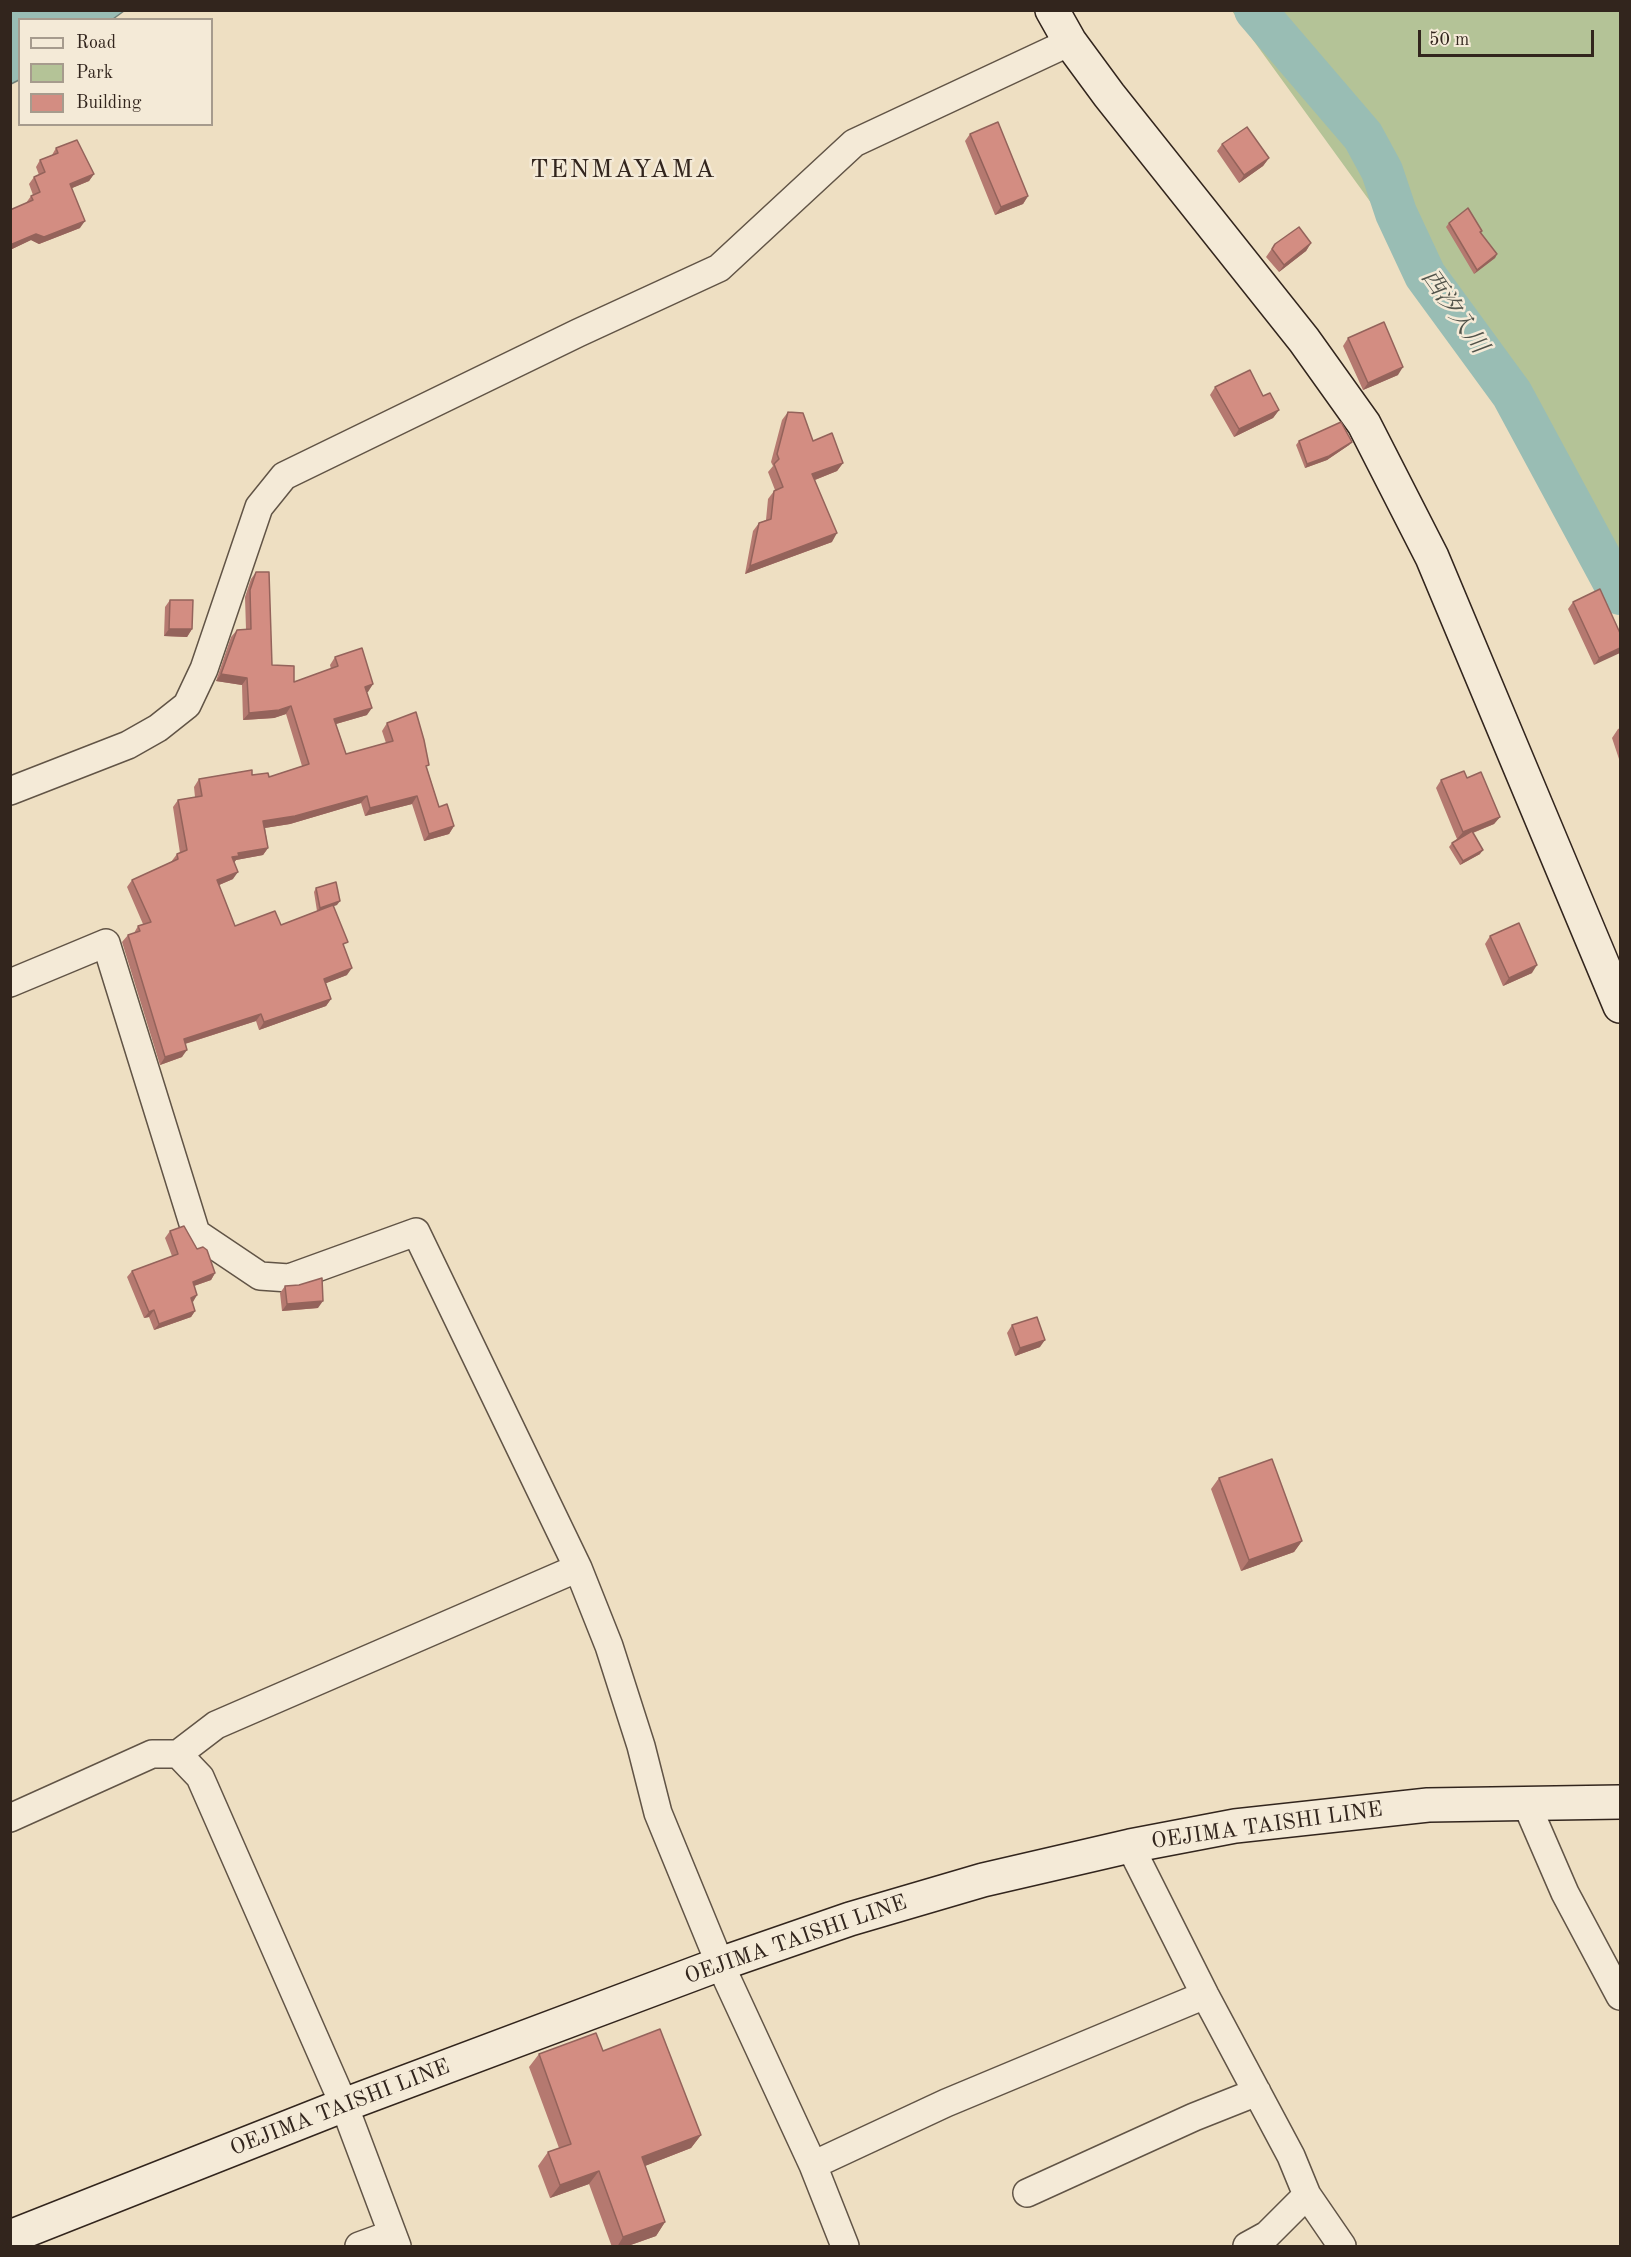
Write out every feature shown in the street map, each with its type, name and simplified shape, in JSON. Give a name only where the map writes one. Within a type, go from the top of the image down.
[{"type":"main road","points":[[1052,10],[1070,42],[1304,340],[1364,424],[1432,557],[1620,1006]]},
{"type":"main road","name":"OEJIMA TAISHI LINE","points":[[10,2237],[344,2105],[720,1964],[850,1919],[982,1880],[1130,1846],[1235,1826],[1428,1805],[1620,1802]]},
{"type":"street","points":[[10,791],[128,745],[158,728],[186,705],[204,669],[259,507],[284,476],[578,333],[719,268],[854,143],[1070,42]]},
{"type":"street","points":[[10,983],[106,943],[196,1233],[260,1276],[290,1278],[416,1232],[578,1568],[609,1646],[641,1746],[658,1813],[720,1964],[813,2165],[845,2247]]},
{"type":"street","points":[[10,1818],[152,1754],[178,1754],[216,1725],[578,1568]]},
{"type":"street","points":[[178,1754],[200,1777],[344,2105],[394,2240],[358,2247]]},
{"type":"street","points":[[1526,1803],[1565,1893],[1620,1996]]},
{"type":"street","points":[[1130,1846],[1205,1995],[1291,2156],[1307,2195],[1342,2247]]},
{"type":"street","points":[[813,2165],[1011,2074],[1205,1995]]},
{"type":"street","points":[[1027,2193],[1194,2117],[1257,2092]]},
{"type":"street","points":[[1247,2247],[1267,2235],[1307,2195]]},
{"type":"green space","points":[[1232,11],[1620,11],[1620,552],[1527,418]]},
{"type":"water","points":[[11,10],[124,11],[114,18],[18,18],[18,80],[11,84]]},
{"type":"building","points":[[998,122],[1028,196],[1001,207],[970,134]]},
{"type":"building","points":[[1247,127],[1269,158],[1244,175],[1222,144]]},
{"type":"building","points":[[77,140],[94,174],[70,184],[85,221],[44,237],[36,234],[10,245],[10,210],[33,200],[31,196],[40,192],[34,177],[45,172],[40,160],[58,153],[56,148]]},
{"type":"building","points":[[1468,208],[1482,231],[1480,232],[1497,254],[1477,270],[1449,223]]},
{"type":"building","points":[[1299,227],[1311,243],[1284,265],[1272,249],[1275,244]]},
{"type":"building","points":[[1384,322],[1403,367],[1368,383],[1348,338]]},
{"type":"building","points":[[1250,370],[1263,396],[1270,393],[1279,410],[1239,429],[1215,387]]},
{"type":"building","points":[[788,412],[803,413],[813,441],[832,433],[843,463],[812,474],[837,533],[750,566],[759,523],[771,519],[774,491],[783,487],[774,464],[779,459],[777,454]]},
{"type":"building","points":[[1341,422],[1352,442],[1329,456],[1307,464],[1299,441]]},
{"type":"building","points":[[256,572],[269,572],[272,665],[294,666],[294,682],[338,666],[335,657],[362,648],[373,684],[365,687],[372,708],[334,719],[346,754],[393,741],[387,723],[416,712],[429,765],[426,766],[439,807],[447,804],[454,826],[429,834],[417,796],[370,808],[367,796],[295,816],[263,821],[268,848],[238,853],[239,856],[232,857],[238,872],[217,880],[235,926],[275,911],[281,925],[333,905],[348,942],[343,944],[352,968],[324,979],[331,999],[264,1022],[261,1014],[184,1039],[187,1050],[165,1057],[128,935],[140,931],[138,926],[151,922],[132,880],[178,859],[177,854],[187,850],[178,800],[202,796],[199,779],[252,770],[252,775],[268,773],[269,777],[309,764],[291,706],[279,710],[249,713],[247,678],[221,674],[237,630],[251,629],[250,590]]},
{"type":"building","points":[[1600,589],[1620,633],[1620,648],[1599,658],[1573,602]]},
{"type":"building","points":[[170,600],[193,600],[192,629],[169,629]]},
{"type":"building","points":[[1464,771],[1467,778],[1481,772],[1500,817],[1463,832],[1441,780]]},
{"type":"building","points":[[1472,831],[1483,850],[1463,861],[1452,843]]},
{"type":"building","points":[[336,882],[340,901],[320,908],[316,888]]},
{"type":"building","points":[[1519,923],[1537,965],[1509,978],[1490,936]]},
{"type":"building","points":[[184,1226],[197,1249],[203,1247],[207,1250],[215,1273],[193,1282],[197,1295],[191,1298],[195,1311],[159,1324],[154,1310],[149,1312],[132,1271],[178,1254],[170,1231]]},
{"type":"building","points":[[322,1278],[323,1301],[287,1304],[285,1286],[299,1285]]},
{"type":"building","points":[[1037,1317],[1045,1340],[1020,1348],[1012,1325]]},
{"type":"building","points":[[1272,1459],[1302,1541],[1249,1560],[1219,1478]]},
{"type":"building","points":[[660,2029],[701,2135],[642,2157],[665,2222],[623,2237],[599,2171],[560,2185],[548,2152],[571,2144],[539,2054],[596,2033],[603,2051]]},
{"type":"waterway","name":"西汐入川","points":[[1255,10],[1363,136],[1382,171],[1396,213],[1425,275],[1512,394],[1620,594]]},
{"type":"district","name":"TENMAYAMA","points":[[623,170]]}]
